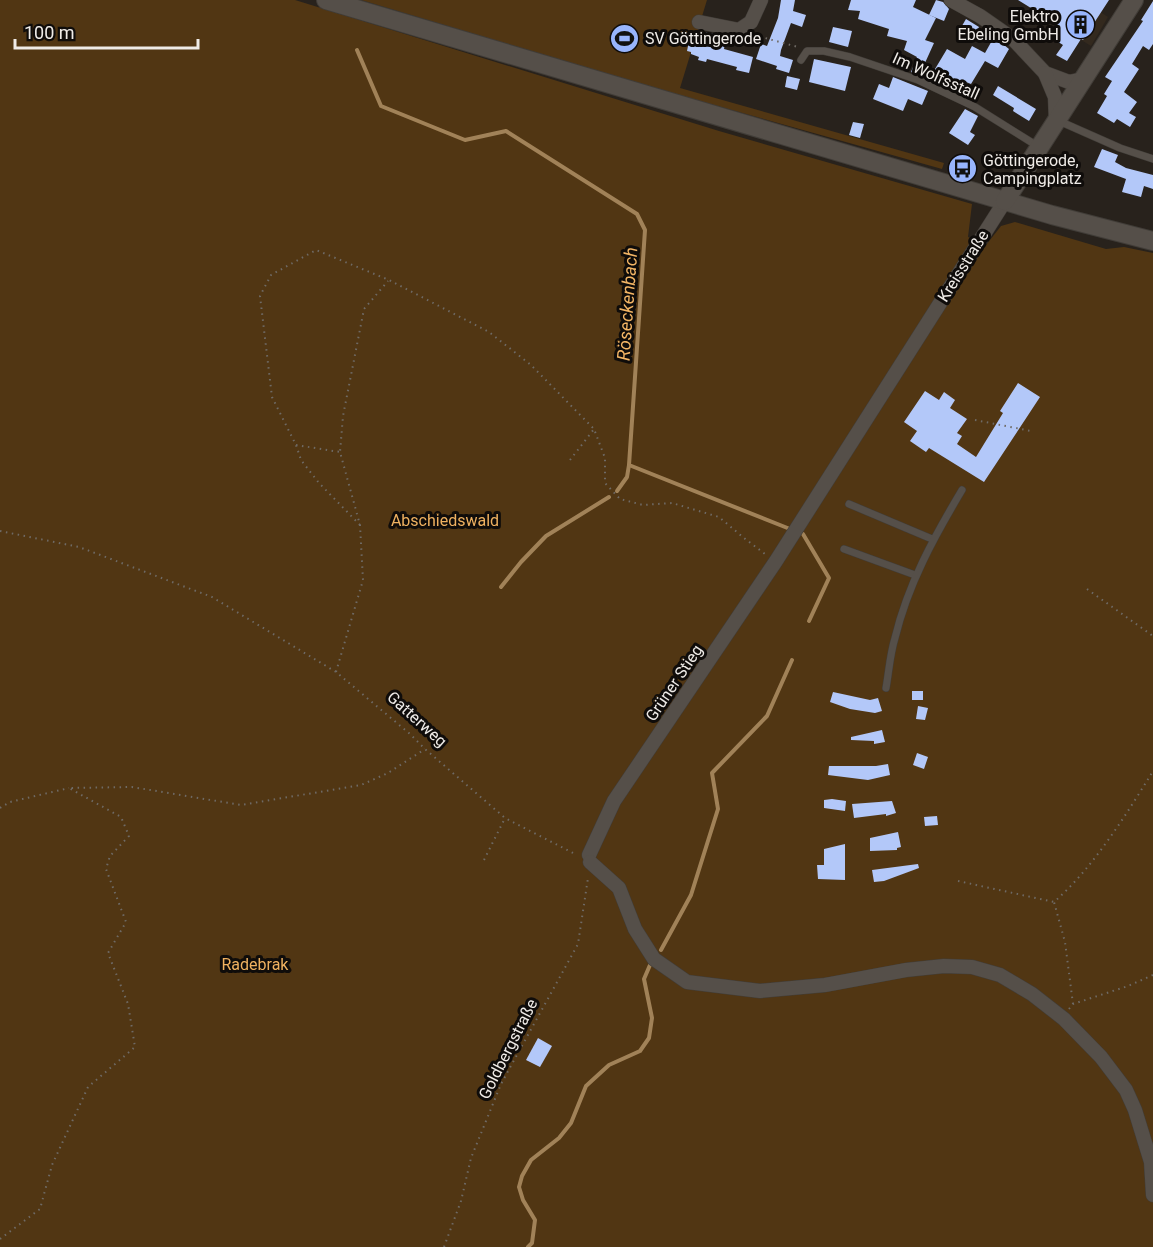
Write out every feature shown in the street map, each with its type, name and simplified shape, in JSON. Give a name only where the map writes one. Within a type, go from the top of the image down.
[{"type":"main road","points":[[326,0],[1005,201],[1153,241]]},
{"type":"main road","name":"Kreisstraße","points":[[1005,201],[1134,0]]},
{"type":"street","points":[[699,22],[736,30],[745,28],[751,22],[761,0]]},
{"type":"street","points":[[951,0],[1008,35],[1045,73],[1055,97],[1056,120]]},
{"type":"street","points":[[1045,73],[1069,82],[1083,79]]},
{"type":"street","name":"Kreisstraße","points":[[794,533],[1005,201]]},
{"type":"street","name":"Grüner Stieg","points":[[590,859],[614,801],[794,533]]},
{"type":"street","points":[[590,859],[619,888],[634,929],[654,959],[687,982],[759,991],[825,984],[944,966],[972,967],[1000,975],[1032,994],[1064,1019],[1101,1057],[1126,1090],[1135,1110],[1151,1162],[1153,1196]]},
{"type":"lane","points":[[801,60],[807,51],[814,50]]},
{"type":"lane","name":"Im Wolfsstall","points":[[814,50],[874,64],[939,88],[975,107],[1039,147]]},
{"type":"lane","points":[[1056,120],[1120,148],[1153,159]]},
{"type":"lane","points":[[886,688],[895,637],[915,575],[932,539],[962,490]]},
{"type":"lane","points":[[849,504],[932,539]]},
{"type":"lane","points":[[844,549],[915,575]]},
{"type":"path","points":[[745,28],[760,38],[814,50]]},
{"type":"path","points":[[360,525],[319,483],[301,460],[272,397],[260,296],[271,275],[316,250],[388,280],[489,332],[531,365],[594,429],[605,458],[605,483],[620,500],[643,505],[672,503],[719,517],[776,561]]},
{"type":"path","points":[[336,672],[363,580],[360,525],[340,452],[344,416],[364,309],[388,280]]},
{"type":"path","points":[[975,420],[1031,431]]},
{"type":"path","points":[[570,460],[594,429]]},
{"type":"path","points":[[296,446],[340,452]]},
{"type":"path","name":"Gatterweg","points":[[0,531],[79,547],[212,597],[336,672],[411,734],[425,749],[505,818],[590,859]]},
{"type":"path","points":[[1087,589],[1153,636]]},
{"type":"path","points":[[0,808],[10,802],[69,788],[132,787],[241,805],[361,785],[388,773],[425,749]]},
{"type":"path","points":[[1054,902],[1071,887],[1129,810],[1153,771]]},
{"type":"path","points":[[0,1239],[40,1209],[52,1165],[88,1087],[135,1047],[128,1004],[108,953],[126,922],[106,869],[110,856],[129,836],[121,817],[69,788]]},
{"type":"path","points":[[484,861],[505,818]]},
{"type":"path","name":"Goldbergstraße","points":[[444,1247],[460,1201],[471,1158],[501,1084],[578,944],[590,859]]},
{"type":"path","points":[[958,881],[1054,902]]},
{"type":"path","points":[[1054,902],[1065,942],[1072,1004],[1064,1019]]},
{"type":"path","points":[[1072,1004],[1128,986],[1153,975]]},
{"type":"shaded area","points":[[1031,0],[1082,0],[1108,17],[1091,46],[1027,6]]},
{"type":"green space","points":[[0,0],[295,0],[719,131],[972,204],[968,237],[986,245],[1001,226],[1015,222],[1106,249],[1124,247],[1153,253],[1153,1247],[0,1247]]},
{"type":"green space","points":[[361,0],[707,0],[680,88],[944,163],[942,169],[678,95]]},
{"type":"building","points":[[781,0],[795,0],[793,11],[806,15],[802,27],[791,23],[781,50],[780,56],[793,60],[789,73],[756,59],[761,44],[767,46],[778,18]]},
{"type":"building","points":[[851,0],[916,0],[913,7],[936,18],[925,40],[934,43],[920,74],[929,79],[947,49],[965,59],[972,46],[985,53],[994,37],[1009,49],[998,68],[985,61],[971,84],[966,82],[960,94],[911,72],[917,57],[904,50],[907,41],[887,36],[889,29],[858,19],[860,11],[848,10]]},
{"type":"building","points":[[936,0],[943,2],[949,9],[944,21],[929,15]]},
{"type":"building","points":[[1018,0],[1109,0],[1067,61],[1056,55],[1063,45],[1052,38],[1060,26]]},
{"type":"building","points":[[1153,1],[1153,44],[1149,50],[1143,46],[1132,64],[1139,69],[1124,92],[1137,102],[1129,113],[1136,117],[1130,127],[1117,119],[1114,123],[1097,113],[1107,96],[1104,94],[1112,81],[1105,77],[1143,21],[1141,20]]},
{"type":"building","points":[[966,19],[979,27],[972,39],[959,31]]},
{"type":"building","points":[[833,27],[852,31],[848,47],[829,42]]},
{"type":"building","points":[[705,32],[714,34],[713,40],[725,43],[724,49],[753,57],[749,73],[736,70],[737,67],[707,59],[706,62],[698,60],[699,57],[687,51],[689,41],[702,44]]},
{"type":"building","points":[[814,59],[851,67],[845,91],[809,82]]},
{"type":"building","points":[[787,76],[800,79],[797,90],[785,87]]},
{"type":"building","points":[[893,77],[928,91],[922,105],[908,99],[903,111],[873,99],[879,84],[889,88]]},
{"type":"building","points":[[998,86],[1036,109],[1029,121],[993,95]]},
{"type":"building","points":[[965,109],[978,116],[970,132],[975,135],[968,145],[949,133]]},
{"type":"building","points":[[853,122],[864,124],[860,138],[849,135]]},
{"type":"building","points":[[1102,149],[1118,155],[1115,162],[1126,168],[1153,175],[1153,189],[1144,186],[1141,197],[1122,192],[1126,179],[1094,167]]},
{"type":"building","points":[[1018,383],[1040,397],[984,482],[929,448],[926,452],[910,441],[917,431],[904,422],[925,391],[939,400],[944,392],[955,400],[950,408],[967,419],[957,433],[962,436],[957,444],[976,457],[1003,413],[1000,411]]},
{"type":"building","points":[[912,691],[923,691],[923,700],[912,700]]},
{"type":"building","points":[[833,692],[870,700],[878,698],[882,711],[875,713],[850,709],[830,702]]},
{"type":"building","points":[[918,706],[928,708],[925,720],[916,719]]},
{"type":"building","points":[[882,730],[885,742],[874,744],[874,741],[851,740],[851,737]]},
{"type":"building","points":[[917,753],[928,757],[924,769],[913,765]]},
{"type":"building","points":[[888,764],[890,775],[868,780],[828,775],[829,766]]},
{"type":"building","points":[[824,800],[846,801],[845,811],[824,808]]},
{"type":"building","points":[[892,801],[896,813],[854,818],[852,804]]},
{"type":"building","points":[[937,816],[938,825],[925,826],[924,817]]},
{"type":"building","points":[[898,832],[901,847],[897,850],[870,851],[870,838]]},
{"type":"building","points":[[845,844],[845,880],[818,879],[817,865],[824,865],[824,849]]},
{"type":"building","points":[[918,864],[919,868],[884,881],[874,882],[872,870]]},
{"type":"building","points":[[538,1038],[552,1046],[540,1067],[526,1060]]},
{"type":"waterway","name":"Röseckenbach","points":[[357,50],[381,106],[465,140],[506,131],[637,214],[645,230],[629,465],[790,529]]},
{"type":"waterway","points":[[617,491],[627,477],[629,465]]},
{"type":"waterway","points":[[501,587],[546,536],[609,497]]},
{"type":"waterway","name":"Röseckenbach","points":[[803,534],[829,578],[809,621]]},
{"type":"waterway","name":"Röseckenbach","points":[[661,950],[691,895],[718,809],[712,773],[767,716],[792,660]]},
{"type":"waterway","name":"Röseckenbach","points":[[528,1247],[532,1243],[535,1220],[523,1200],[519,1187],[522,1176],[531,1160],[559,1138],[571,1123],[586,1086],[609,1065],[640,1051],[649,1038],[652,1018],[644,979],[650,965]]},
{"type":"place","name":"Elektro Ebeling GmbH","points":[[1080,25]]},
{"type":"place","name":"SV Göttingerode","points":[[624,38]]},
{"type":"place","name":"Göttingerode, Campingplatz","points":[[962,169]]},
{"type":"park label","name":"Abschiedswald","points":[[445,520]]},
{"type":"park label","name":"Radebrak","points":[[255,964]]}]
